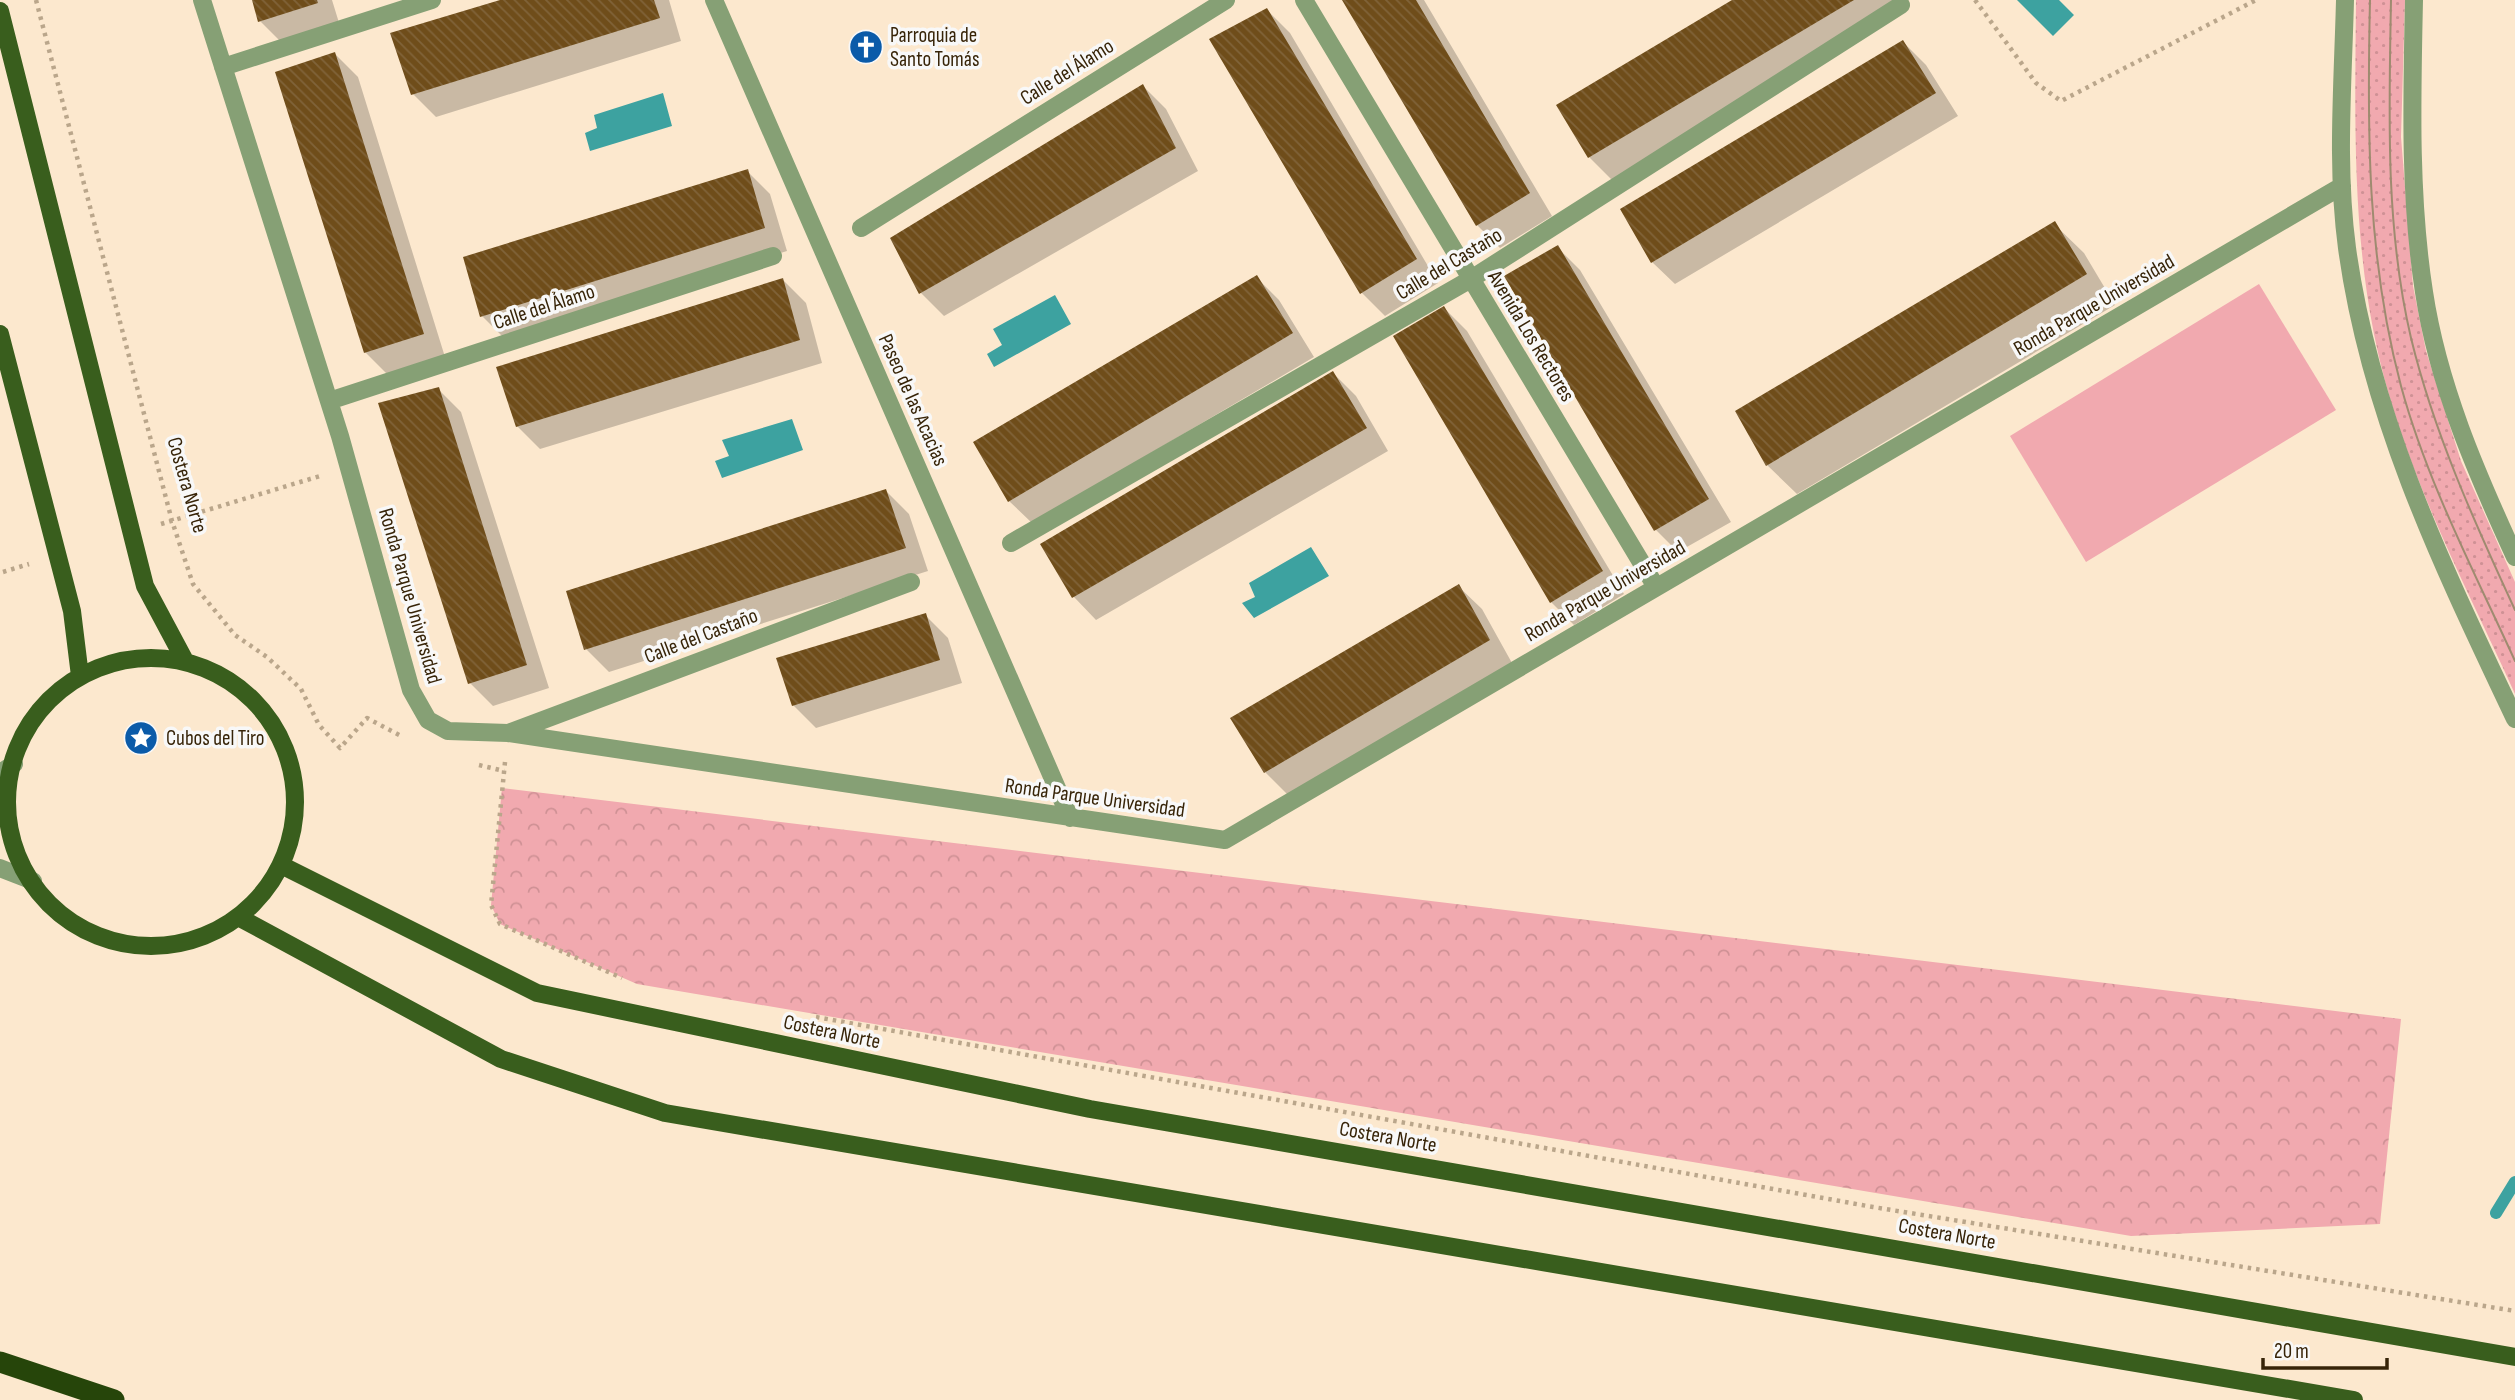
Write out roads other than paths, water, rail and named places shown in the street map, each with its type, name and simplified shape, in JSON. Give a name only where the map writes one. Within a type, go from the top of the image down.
[{"type":"highway","points":[[0,1362],[114,1400]]},
{"type":"main road","points":[[0,11],[145,586],[184,659]]},
{"type":"main road","points":[[0,334],[72,611],[80,676]]},
{"type":"main road","points":[[130,657],[184,659],[225,676],[267,712],[292,761],[283,866],[242,919],[208,937],[165,947],[121,944],[79,928],[45,899],[33,881],[21,862],[9,820],[10,777],[7,769],[23,737],[47,702],[80,676],[130,657]]},
{"type":"main road","name":"Costera Norte","points":[[283,866],[537,993],[1090,1109],[2515,1357]]},
{"type":"main road","points":[[242,919],[501,1059],[665,1113],[2354,1400]]},
{"type":"street","name":"Ronda Parque Universidad","points":[[202,0],[329,401],[411,690],[428,720],[448,731],[508,733],[1225,840],[2342,187]]},
{"type":"street","points":[[223,67],[432,0]]},
{"type":"street","name":"Paseo de las Acacias","points":[[713,0],[1070,818]]},
{"type":"street","name":"Calle del Álamo","points":[[861,228],[1226,0]]},
{"type":"street","name":"Avenida Los Rectores","points":[[1304,0],[1656,587]]},
{"type":"street","points":[[2344,0],[2342,187],[2347,247],[2370,365],[2397,454],[2425,525],[2515,719]]},
{"type":"street","points":[[2414,0],[2414,187],[2424,294],[2454,411],[2515,557]]},
{"type":"street","name":"Calle del Castaño","points":[[1011,543],[1471,279],[1900,5]]},
{"type":"street","name":"Calle del Álamo","points":[[329,401],[773,256]]},
{"type":"street","name":"Calle del Castaño","points":[[508,733],[911,582]]},
{"type":"street","points":[[0,868],[33,881]]},
{"type":"water","points":[[2017,0],[2059,0],[2074,15],[2053,36]]},
{"type":"water","points":[[663,93],[672,126],[590,151],[585,133],[597,128],[594,115]]},
{"type":"water","points":[[1055,295],[1071,324],[994,367],[987,354],[1002,345],[993,329]]},
{"type":"water","points":[[792,419],[803,450],[722,478],[715,461],[729,456],[722,440]]},
{"type":"water","points":[[1311,547],[1329,576],[1254,618],[1242,603],[1255,597],[1249,583]]},
{"type":"waterway","points":[[2496,1213],[2515,1182]]},
{"type":"tram line","points":[[2370,0],[2372,194],[2375,243],[2390,338],[2401,386],[2424,457],[2452,526],[2515,661]]},
{"type":"tram line","points":[[2391,0],[2390,170],[2397,254],[2411,338],[2443,442],[2515,610]]},
{"type":"place","name":"Parroquia de Santo Tomás","points":[[866,47]]},
{"type":"place","name":"Cubos del Tiro","points":[[141,738]]}]
